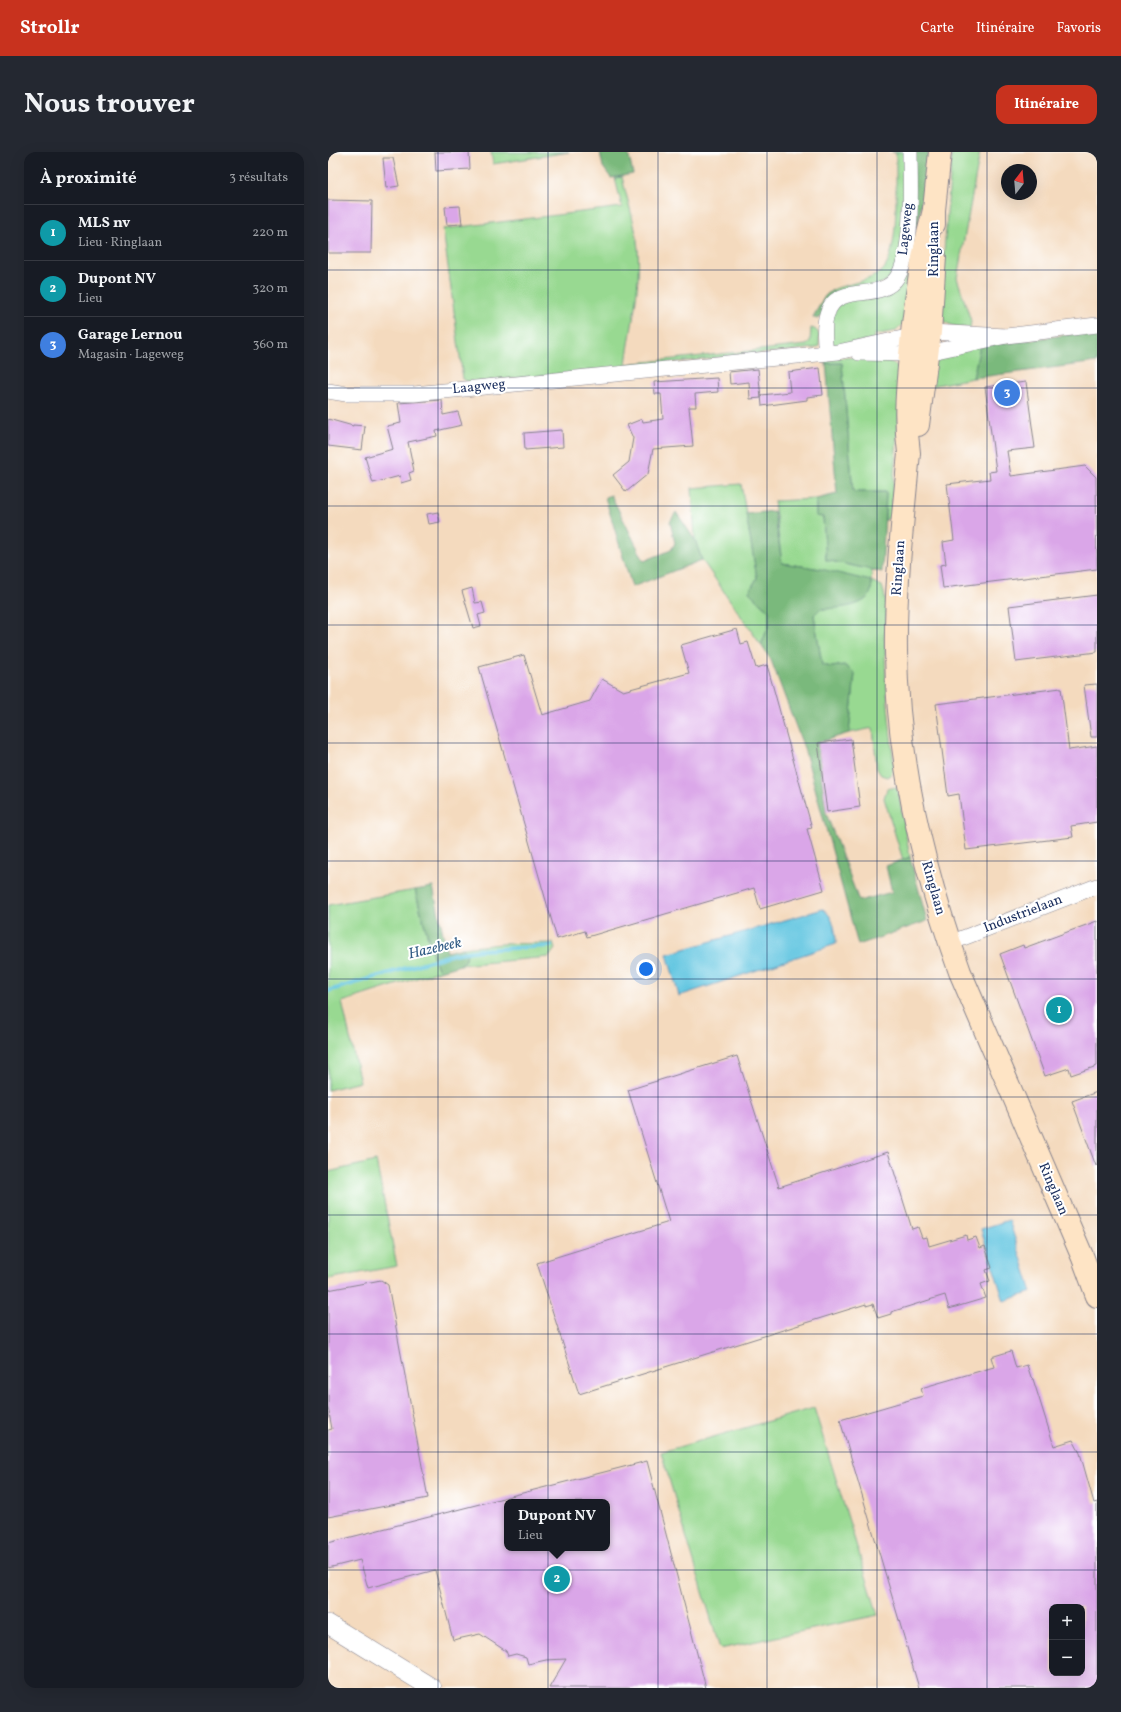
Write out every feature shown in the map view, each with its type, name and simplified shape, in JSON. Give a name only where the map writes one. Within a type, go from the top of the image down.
[{"type":"main road","name":"Ringlaan","points":[[940,152],[934,210],[925,245],[920,344],[905,426],[909,452],[896,611],[898,700],[904,753],[914,816],[932,888],[950,943],[1083,1258],[1097,1296]]},
{"type":"street","name":"Lageweg","points":[[832,353],[823,329],[828,310],[839,298],[854,293],[881,290],[892,284],[898,275],[904,259],[909,230],[910,152]]},
{"type":"street","points":[[832,353],[1097,326]]},
{"type":"street","points":[[920,344],[1006,336]]},
{"type":"street","name":"Laagweg","points":[[328,392],[346,394],[414,394],[832,353]]},
{"type":"street","name":"Industrielaan","points":[[950,943],[1097,886]]},
{"type":"street","points":[[328,1624],[432,1688]]},
{"type":"green space","points":[[491,152],[569,152],[493,164]]},
{"type":"green space","points":[[600,152],[628,152],[633,174],[611,178],[603,167]]},
{"type":"green space","points":[[892,152],[905,152],[905,222],[899,260],[893,274],[884,282],[868,288],[836,296],[832,290],[876,275],[881,272],[887,263],[892,250],[896,216],[896,153]]},
{"type":"green space","points":[[913,152],[929,152],[916,239],[911,239]]},
{"type":"green space","points":[[952,152],[980,152],[957,278],[971,321],[970,328],[957,327],[949,324],[939,315]]},
{"type":"green space","points":[[622,177],[635,231],[639,263],[637,292],[626,364],[807,345],[810,341],[811,328],[818,332],[819,346],[816,348],[470,383],[463,379],[443,229],[622,207],[615,178]]},
{"type":"green space","points":[[911,239],[916,239],[905,322],[896,331],[874,335],[875,339],[835,346],[829,335],[829,329],[832,318],[840,301],[881,292]]},
{"type":"green space","points":[[832,290],[836,296],[822,317],[817,319],[813,317],[825,296]]},
{"type":"green space","points":[[1097,331],[1097,362],[973,378],[980,346]]},
{"type":"green space","points":[[980,346],[973,378],[931,386],[932,361],[940,353]]},
{"type":"green space","points":[[872,357],[889,361],[896,365],[902,372],[891,516],[885,521],[886,492],[853,492],[842,363],[826,363],[825,358]]},
{"type":"green space","points":[[826,363],[842,363],[853,492],[886,492],[882,572],[826,560],[823,517],[816,516],[816,499],[837,494]]},
{"type":"green space","points":[[741,484],[757,578],[749,592],[769,611],[769,625],[761,645],[702,560],[695,540],[692,488]]},
{"type":"green space","points":[[611,495],[644,561],[671,550],[675,543],[670,522],[676,512],[695,540],[702,560],[632,587],[605,497]]},
{"type":"green space","points":[[816,499],[816,516],[823,517],[826,560],[872,570],[871,581],[882,586],[884,593],[886,607],[886,674],[894,766],[891,774],[887,777],[881,775],[877,769],[873,728],[849,733],[855,674],[844,665],[832,667],[822,665],[814,615],[820,609],[829,609],[821,569],[782,563],[774,501]]},
{"type":"green space","points":[[774,511],[782,563],[821,569],[871,581],[871,590],[868,597],[863,601],[846,607],[820,609],[814,615],[822,665],[832,667],[844,665],[855,673],[849,733],[817,743],[826,813],[859,901],[892,892],[886,866],[910,857],[927,921],[858,945],[804,748],[771,660],[761,645],[769,625],[769,611],[749,592],[757,578],[746,514]]},
{"type":"green space","points":[[896,787],[898,790],[910,857],[903,860],[884,798],[887,789]]},
{"type":"green space","points":[[433,887],[447,952],[462,948],[467,952],[466,960],[460,965],[439,971],[433,956],[415,890]]},
{"type":"green space","points":[[415,890],[433,956],[439,971],[342,1002],[360,1082],[328,1090],[328,905]]},
{"type":"green space","points":[[553,943],[555,949],[549,957],[460,965],[466,960],[467,952],[462,948],[501,944]]},
{"type":"green space","points":[[376,1161],[397,1266],[328,1279],[328,1172]]},
{"type":"green space","points":[[814,1408],[878,1615],[720,1649],[661,1452]]},
{"type":"water","points":[[823,909],[830,916],[834,925],[836,944],[679,996],[667,954]]},
{"type":"water","points":[[1009,1220],[1032,1292],[1004,1301],[981,1229]]},
{"type":"building","points":[[435,152],[469,152],[470,169],[436,171]]},
{"type":"building","points":[[383,158],[393,158],[399,186],[386,188]]},
{"type":"building","points":[[328,200],[372,201],[371,253],[328,253]]},
{"type":"building","points":[[460,206],[462,224],[447,225],[445,207]]},
{"type":"building","points":[[820,368],[823,395],[807,397],[807,400],[762,406],[761,395],[790,392],[788,372]]},
{"type":"building","points":[[758,369],[761,398],[750,399],[749,382],[730,384],[729,372]]},
{"type":"building","points":[[717,378],[718,392],[695,394],[696,407],[689,407],[693,446],[653,449],[648,474],[626,492],[613,475],[629,462],[633,438],[627,425],[642,419],[643,422],[663,419],[661,394],[655,394],[654,382]]},
{"type":"building","points":[[1026,382],[1035,448],[1007,451],[1011,476],[1085,466],[1096,477],[1097,569],[943,588],[940,565],[946,564],[943,542],[954,540],[947,484],[990,479],[989,472],[996,471],[985,387]]},
{"type":"building","points":[[442,400],[443,415],[458,412],[462,425],[436,431],[437,436],[408,442],[414,471],[409,473],[411,480],[401,483],[400,476],[373,483],[365,457],[393,449],[387,426],[401,423],[398,403]]},
{"type":"building","points":[[328,419],[353,426],[365,426],[362,450],[328,446]]},
{"type":"building","points":[[562,430],[563,447],[525,450],[524,433]]},
{"type":"building","points":[[438,512],[440,522],[429,524],[427,514]]},
{"type":"building","points":[[472,588],[475,603],[482,602],[485,613],[478,615],[481,626],[473,628],[462,591]]},
{"type":"building","points":[[1097,595],[1097,652],[1016,662],[1009,606]]},
{"type":"building","points":[[737,629],[741,644],[748,642],[756,668],[767,665],[812,828],[807,829],[824,890],[760,909],[754,888],[587,937],[585,931],[557,939],[479,667],[524,655],[542,715],[590,701],[602,679],[623,691],[689,673],[681,645]]},
{"type":"building","points":[[1097,684],[1097,737],[1091,737],[1084,685]]},
{"type":"building","points":[[1061,688],[1069,750],[1097,746],[1097,822],[1071,826],[1073,837],[966,850],[959,794],[948,796],[936,704]]},
{"type":"building","points":[[851,739],[860,807],[827,812],[818,743]]},
{"type":"building","points":[[1097,921],[1097,1066],[1071,1075],[1069,1068],[1045,1076],[1000,954],[1023,945],[1024,948]]},
{"type":"building","points":[[737,1056],[779,1187],[888,1152],[912,1229],[918,1227],[922,1238],[927,1237],[929,1246],[966,1235],[967,1240],[976,1237],[980,1248],[985,1246],[992,1268],[986,1270],[990,1281],[981,1284],[986,1298],[949,1309],[945,1295],[891,1312],[891,1314],[878,1318],[873,1304],[866,1306],[866,1304],[579,1394],[537,1263],[669,1222],[628,1090]]},
{"type":"building","points":[[1097,1092],[1097,1165],[1096,1166],[1072,1101]]},
{"type":"building","points":[[381,1280],[388,1285],[428,1498],[328,1517],[328,1430],[332,1429],[328,1407],[328,1290]]},
{"type":"building","points":[[1011,1351],[1016,1368],[1027,1365],[1033,1379],[1054,1446],[1073,1440],[1080,1453],[1094,1503],[1097,1502],[1097,1688],[919,1688],[840,1420],[923,1396],[921,1388],[994,1367],[991,1357]]},
{"type":"building","points":[[647,1461],[706,1688],[549,1688],[566,1659],[546,1660],[528,1664],[526,1657],[516,1654],[508,1656],[506,1651],[480,1634],[453,1640],[435,1570],[368,1588],[360,1560],[328,1568],[328,1543]]},
{"type":"waterway","name":"Hazebeek","points":[[328,991],[454,954],[480,950],[551,946]]},
{"type":"place","name":"Garage Lernou","points":[[1007,393]]},
{"type":"place","name":"MLS nv","points":[[1059,1010]]},
{"type":"place","name":"Dupont NV","points":[[557,1579]]}]
